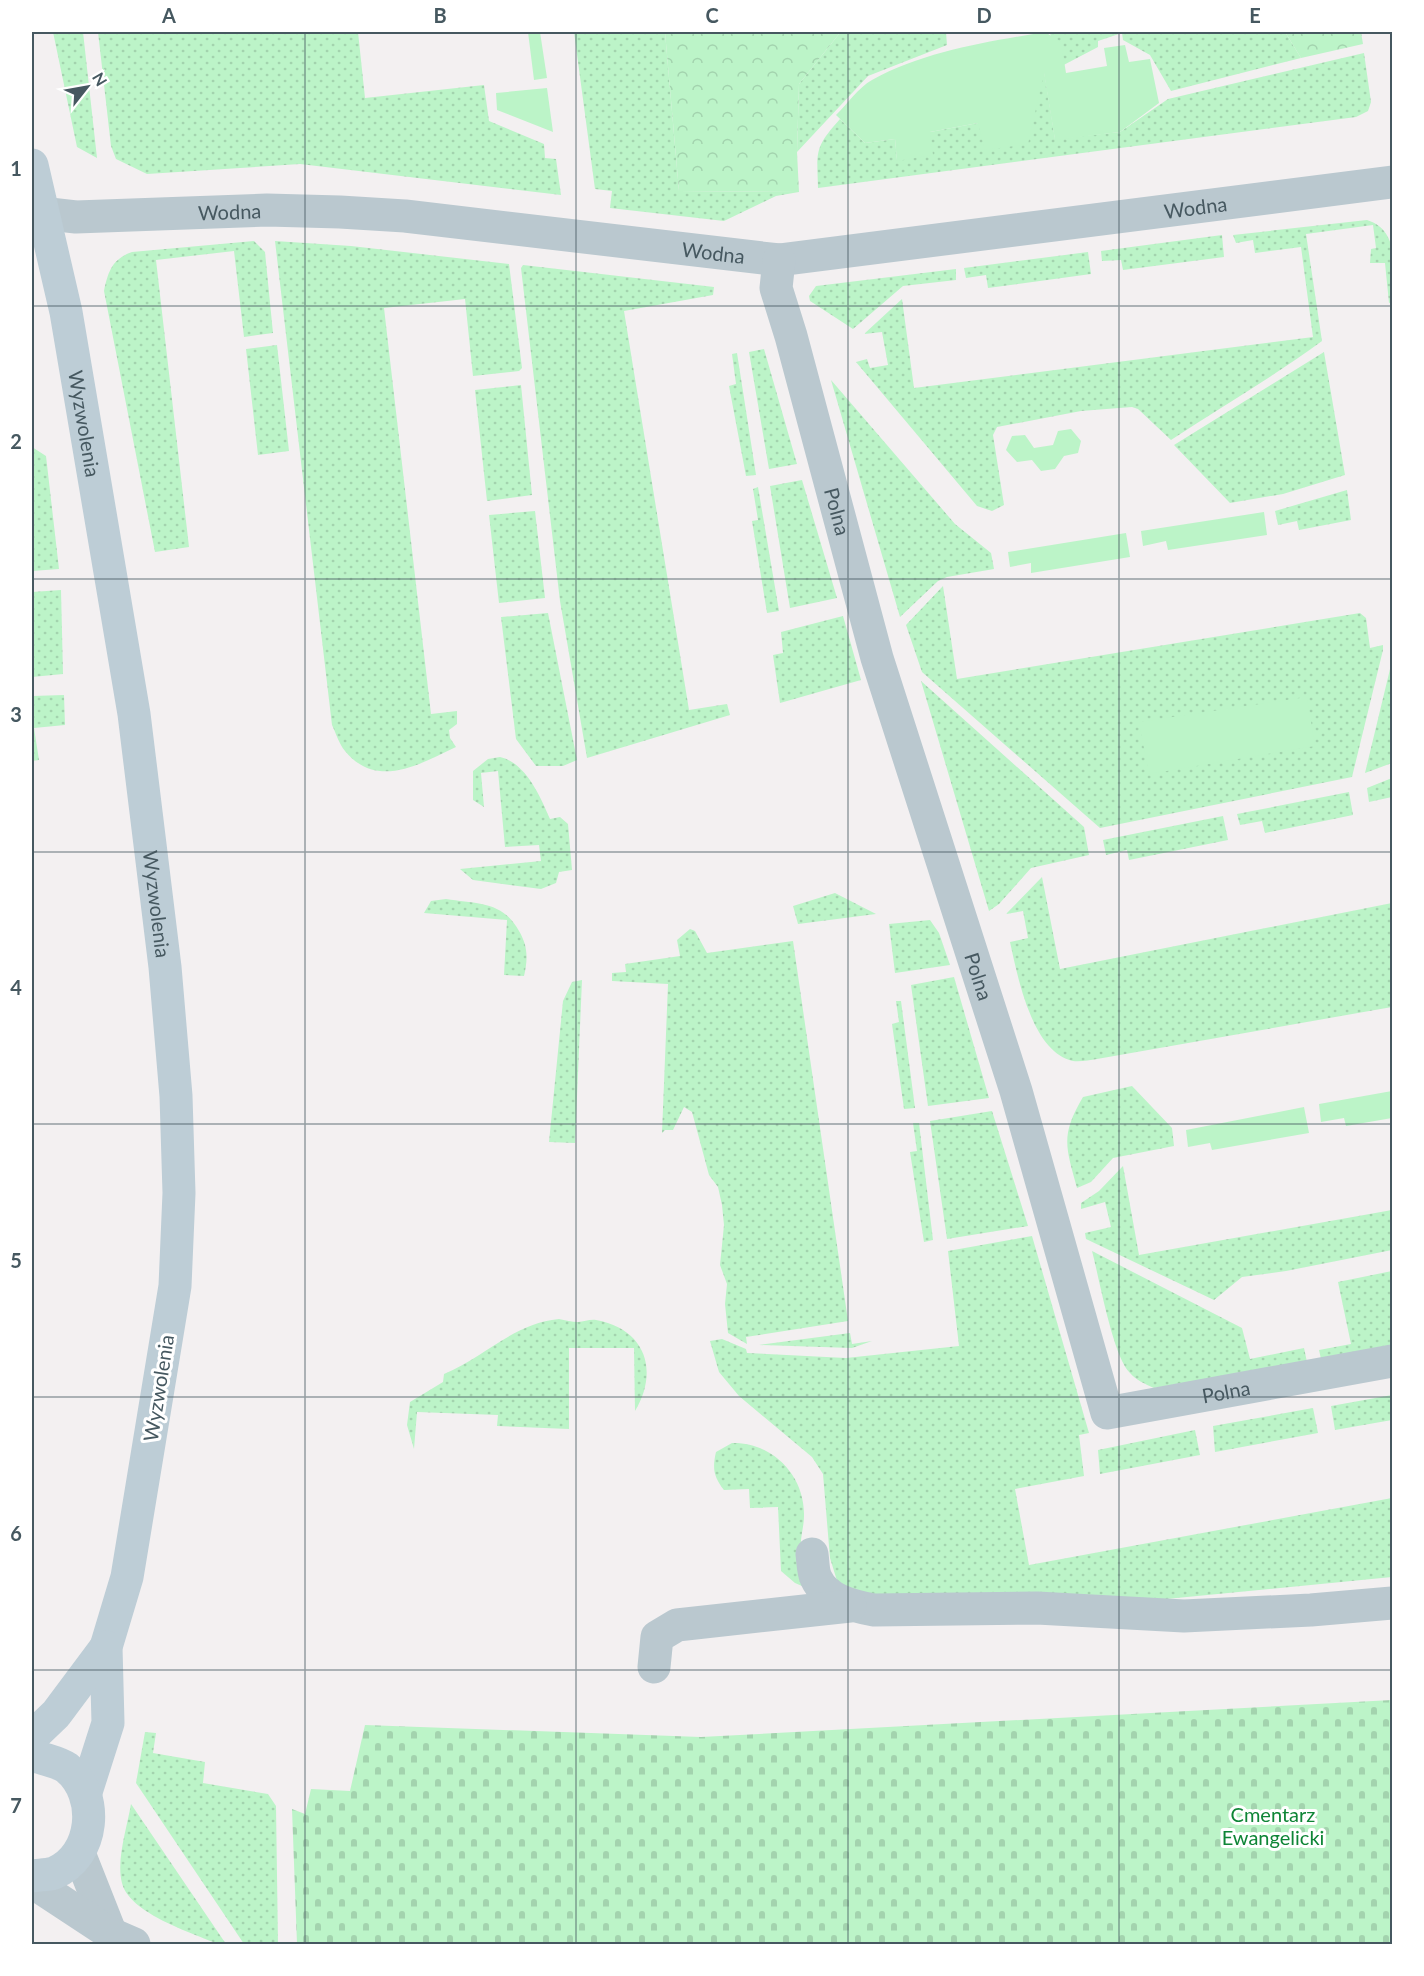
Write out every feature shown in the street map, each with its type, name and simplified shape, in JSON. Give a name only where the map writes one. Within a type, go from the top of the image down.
[{"type":"street","name":"Wyzwolenia","points":[[32,165],[37,214],[66,312],[134,714],[165,967],[176,1096],[179,1193],[175,1286],[127,1577],[106,1647],[108,1723],[86,1792]]},
{"type":"street","name":"Wodna","points":[[37,214],[76,217],[267,210],[405,216],[779,260],[1392,182]]},
{"type":"street","name":"Polna","points":[[779,260],[776,288],[791,336],[877,658],[1016,1091],[1107,1413],[1392,1361]]},
{"type":"street","points":[[812,1554],[816,1579],[834,1598],[850,1606]]},
{"type":"street","points":[[654,1667],[657,1637],[677,1624],[850,1606],[874,1610],[1038,1608],[1184,1616],[1311,1611],[1392,1603]]},
{"type":"street","name":"Wyzwolenia","points":[[32,1737],[56,1714],[106,1647]]},
{"type":"street","points":[[32,1757],[36,1756],[66,1768],[86,1792],[90,1824],[79,1853],[55,1873],[32,1876]]},
{"type":"street","points":[[79,1853],[123,1939]]},
{"type":"street","points":[[32,1882],[123,1939]]},
{"type":"green space","points":[[53,32],[83,32],[97,158],[77,147]]},
{"type":"green space","points":[[98,32],[358,32],[365,98],[484,85],[489,121],[544,144],[545,158],[556,159],[561,195],[300,164],[147,174],[116,159],[111,146]]},
{"type":"green space","points":[[528,32],[540,32],[547,78],[534,80]]},
{"type":"green space","points":[[574,32],[665,32],[679,191],[799,192],[776,196],[724,221],[610,208],[612,191],[595,189]]},
{"type":"green space","points":[[665,32],[851,32],[839,34],[799,84],[797,152],[799,192],[679,191]]},
{"type":"green space","points":[[946,32],[947,45],[868,76],[797,152],[799,84],[839,34]]},
{"type":"green space","points":[[1045,32],[1061,42],[1066,73],[1107,66],[1104,48],[1125,45],[1129,62],[1150,59],[1159,103],[1120,132],[1055,140],[1044,73],[1028,144],[985,150],[978,123],[930,132],[933,155],[897,161],[895,139],[865,143],[836,115],[867,83],[892,70],[957,49]]},
{"type":"green space","points":[[1050,32],[1285,32],[1301,58],[1171,91],[1150,55],[1123,40],[1122,33],[1098,41],[1098,47],[1056,69]]},
{"type":"green space","points":[[1285,32],[1361,32],[1363,44],[1301,58]]},
{"type":"green space","points":[[1364,53],[1371,102],[1368,111],[1356,117],[818,188],[819,150],[825,137],[840,119],[865,143],[895,139],[897,160],[930,132],[978,123],[1044,71],[1055,139],[1120,132],[1168,99]]},
{"type":"green space","points":[[547,88],[553,132],[497,110],[496,93]]},
{"type":"green space","points":[[1367,220],[1378,225],[1386,233],[1391,243],[1394,266],[1392,302],[1389,303],[1385,263],[1370,263],[1371,249],[1376,248],[1373,225],[1306,234],[1322,341],[1171,440],[1138,409],[1132,407],[1081,411],[997,427],[993,435],[1004,505],[992,511],[977,506],[856,362],[867,359],[870,368],[888,365],[882,332],[864,334],[902,299],[914,388],[1313,337],[1301,247],[1255,253],[1253,240],[1236,243],[1233,235]]},
{"type":"green space","points":[[1222,235],[1224,257],[1123,270],[1121,260],[1102,261],[1101,251]]},
{"type":"green space","points":[[254,241],[265,252],[273,333],[244,337],[234,251],[156,260],[189,547],[155,552],[104,291],[107,278],[115,262],[132,252]]},
{"type":"green space","points":[[275,241],[351,246],[509,264],[522,368],[519,371],[473,376],[465,299],[384,308],[431,714],[457,711],[457,724],[449,730],[450,738],[456,747],[399,770],[371,769],[357,763],[339,742],[332,725]]},
{"type":"green space","points":[[1088,252],[1091,274],[988,288],[986,275],[966,278],[964,268]]},
{"type":"green space","points":[[523,265],[714,287],[713,295],[624,311],[689,710],[727,704],[730,715],[587,758],[560,601],[521,268]]},
{"type":"green space","points":[[956,269],[956,280],[903,286],[853,329],[810,301],[809,296],[816,286]]},
{"type":"green space","points":[[277,345],[289,451],[258,455],[246,349]]},
{"type":"green space","points":[[764,349],[797,464],[769,469],[749,352]]},
{"type":"green space","points":[[1324,352],[1345,475],[1283,494],[1230,503],[1174,445]]},
{"type":"green space","points":[[737,353],[756,475],[746,476],[729,386],[736,384],[732,354]]},
{"type":"green space","points":[[831,380],[955,524],[991,553],[994,569],[947,577],[938,581],[900,617]]},
{"type":"green space","points":[[521,385],[532,495],[487,501],[475,390]]},
{"type":"green space","points":[[1071,429],[1081,441],[1078,453],[1064,456],[1055,469],[1041,471],[1032,460],[1017,462],[1006,450],[1012,436],[1025,435],[1034,448],[1053,445],[1058,431]]},
{"type":"green space","points":[[32,447],[46,456],[59,569],[32,571]]},
{"type":"green space","points":[[802,480],[837,598],[790,608],[770,486]]},
{"type":"green space","points":[[758,487],[779,611],[767,613],[752,521],[758,520],[753,489]]},
{"type":"green space","points":[[1347,490],[1351,520],[1299,530],[1297,521],[1278,525],[1275,511]]},
{"type":"green space","points":[[535,511],[545,598],[499,603],[489,515]]},
{"type":"green space","points":[[1264,512],[1267,535],[1168,550],[1166,541],[1143,546],[1141,531]]},
{"type":"green space","points":[[1126,533],[1130,557],[1031,573],[1031,563],[1010,567],[1008,552]]},
{"type":"green space","points":[[943,586],[957,679],[1360,613],[1366,618],[1370,648],[1383,645],[1383,650],[1352,777],[1100,828],[922,672],[906,625]]},
{"type":"green space","points":[[61,590],[63,674],[32,677],[32,592]]},
{"type":"green space","points":[[548,613],[577,760],[563,766],[536,766],[516,739],[501,617]]},
{"type":"green space","points":[[843,616],[861,680],[780,703],[773,655],[783,653],[781,632]]},
{"type":"green space","points":[[1391,665],[1392,763],[1365,773]]},
{"type":"green space","points":[[921,681],[1084,827],[1089,855],[1031,868],[999,904],[989,911]]},
{"type":"green space","points":[[64,695],[65,725],[34,728],[39,760],[32,761],[32,696]]},
{"type":"green space","points":[[1307,697],[1315,746],[1149,774],[1139,722]]},
{"type":"green space","points":[[500,757],[509,760],[525,773],[537,791],[550,819],[560,817],[568,824],[572,870],[559,872],[556,883],[541,889],[473,880],[460,869],[541,861],[539,845],[505,847],[498,771],[481,773],[484,807],[473,800],[473,771],[488,759]]},
{"type":"green space","points":[[1392,778],[1392,797],[1369,802],[1367,788]]},
{"type":"green space","points":[[1349,792],[1353,815],[1265,833],[1262,821],[1240,825],[1237,814]]},
{"type":"green space","points":[[1223,816],[1228,840],[1129,860],[1127,850],[1106,855],[1103,840]]},
{"type":"green space","points":[[1042,877],[1060,969],[1392,903],[1392,1007],[1097,1059],[1073,1061],[1059,1055],[1047,1044],[1037,1029],[1017,975],[1010,942],[1028,938],[1023,911],[1006,914]]},
{"type":"green space","points":[[835,893],[876,914],[798,924],[793,906]]},
{"type":"green space","points":[[446,899],[479,903],[497,909],[513,921],[526,947],[524,976],[504,975],[507,920],[424,913],[431,901]]},
{"type":"green space","points":[[930,920],[939,933],[950,965],[895,973],[889,924]]},
{"type":"green space","points":[[690,929],[695,931],[707,953],[793,941],[848,1321],[746,1337],[747,1344],[728,1333],[725,1304],[727,1284],[720,1265],[724,1225],[722,1205],[718,1187],[709,1175],[692,1112],[684,1107],[673,1130],[665,1130],[662,1133],[668,984],[612,981],[612,973],[626,972],[625,964],[680,956],[677,940]]},
{"type":"green space","points":[[954,977],[989,1098],[928,1106],[911,985]]},
{"type":"green space","points":[[582,980],[575,1143],[549,1142],[563,1001],[572,982]]},
{"type":"green space","points":[[896,1001],[901,1001],[915,1108],[904,1109],[892,1024],[899,1022]]},
{"type":"green space","points":[[1132,1086],[1172,1128],[1174,1146],[1113,1158],[1091,1182],[1077,1188],[1067,1142],[1071,1122],[1083,1097]]},
{"type":"green space","points":[[1392,1091],[1392,1118],[1346,1126],[1344,1118],[1321,1122],[1319,1104]]},
{"type":"green space","points":[[1304,1107],[1309,1133],[1212,1150],[1210,1143],[1188,1147],[1186,1130]]},
{"type":"green space","points":[[992,1111],[1028,1226],[947,1239],[930,1121]]},
{"type":"green space","points":[[913,1123],[919,1123],[933,1240],[924,1242],[910,1152],[917,1151]]},
{"type":"green space","points":[[1123,1166],[1139,1255],[1392,1210],[1392,1250],[1286,1271],[1242,1277],[1214,1300],[1086,1239],[1085,1233],[1111,1227],[1105,1202],[1081,1209],[1081,1203],[1099,1191]]},
{"type":"green space","points":[[1032,1236],[1089,1433],[1079,1435],[1084,1476],[1015,1489],[1029,1565],[1392,1498],[1392,1577],[1156,1600],[865,1595],[838,1584],[830,1558],[823,1474],[812,1457],[739,1396],[719,1372],[710,1341],[722,1339],[746,1349],[747,1353],[846,1358],[959,1346],[948,1251]]},
{"type":"green space","points":[[1092,1251],[1242,1328],[1250,1359],[1304,1348],[1307,1362],[1154,1388],[1144,1383],[1130,1373],[1118,1351],[1107,1316]]},
{"type":"green space","points":[[1392,1271],[1392,1347],[1321,1359],[1319,1350],[1351,1344],[1338,1282]]},
{"type":"green space","points":[[559,1319],[578,1322],[596,1320],[613,1325],[627,1332],[637,1342],[646,1367],[646,1381],[635,1411],[634,1348],[569,1348],[569,1429],[497,1426],[498,1415],[417,1412],[414,1449],[407,1425],[410,1402],[443,1382],[444,1374],[514,1334],[543,1322]]},
{"type":"green space","points":[[850,1333],[852,1344],[872,1341],[852,1348],[759,1345]]},
{"type":"green space","points":[[1392,1395],[1392,1420],[1335,1430],[1331,1406]]},
{"type":"green space","points":[[1313,1408],[1318,1433],[1215,1452],[1213,1426]]},
{"type":"green space","points":[[1195,1430],[1200,1455],[1100,1474],[1098,1450]]},
{"type":"green space","points":[[732,1443],[747,1444],[773,1455],[792,1475],[799,1487],[804,1516],[801,1553],[809,1589],[795,1583],[781,1571],[778,1507],[750,1508],[749,1489],[724,1490],[718,1481],[714,1468],[716,1452]]},
{"type":"green space","name":"Cmentarz Ewangelicki","points":[[1392,1700],[1392,1944],[297,1944],[292,1809],[305,1814],[311,1789],[350,1791],[365,1725],[701,1737]]},
{"type":"green space","points":[[145,1732],[156,1733],[153,1753],[205,1762],[203,1783],[268,1794],[276,1806],[278,1944],[244,1944],[136,1783]]},
{"type":"green space","points":[[131,1804],[226,1944],[218,1944],[163,1921],[136,1904],[127,1894],[122,1883],[120,1864]]}]
